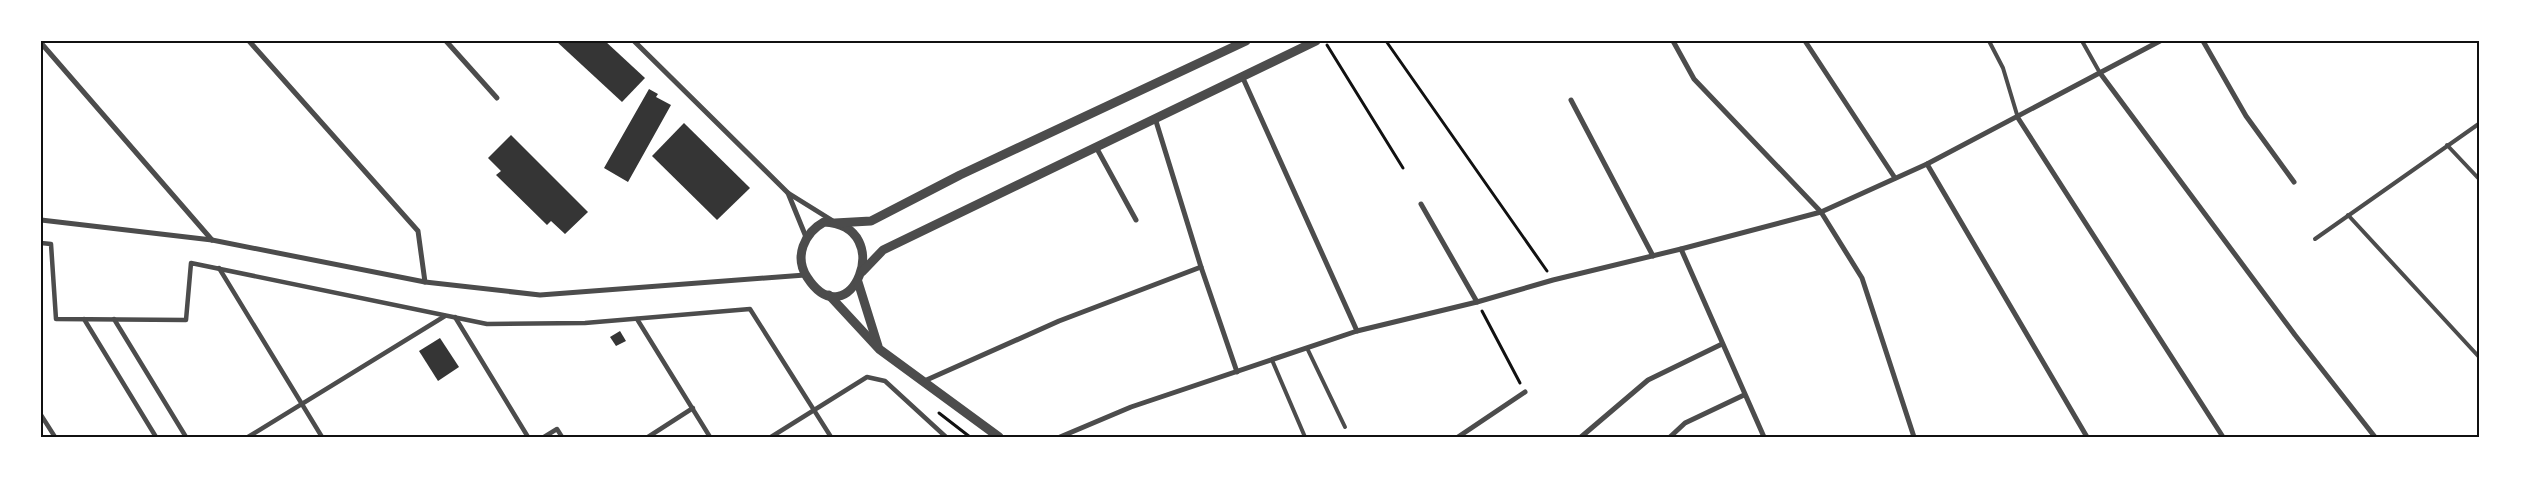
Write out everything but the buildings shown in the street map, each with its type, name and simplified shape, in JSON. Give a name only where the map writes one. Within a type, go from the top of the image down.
[{"type":"street","points":[[249,41],[418,231],[425,282]]},
{"type":"street","points":[[446,41],[498,98]]},
{"type":"street","points":[[634,41],[788,192],[835,223],[846,228],[859,243],[863,262],[862,272],[858,282],[851,290],[840,296],[818,291],[805,275],[801,256],[806,237],[813,228],[824,222],[835,223],[871,221],[960,175],[1246,41]]},
{"type":"street","points":[[862,272],[883,250],[1095,146],[1316,41]]},
{"type":"street","points":[[1673,41],[1694,79],[1820,212],[1862,278],[1914,437]]},
{"type":"street","points":[[1805,41],[1895,178]]},
{"type":"street","points":[[1060,437],[1131,407],[1357,331],[1477,302],[1553,280],[1681,249],[1820,212],[1927,164],[2018,118],[2160,41]]},
{"type":"street","points":[[2203,41],[2246,116],[2294,182]]},
{"type":"street","points":[[41,43],[212,240]]},
{"type":"street","points":[[2100,73],[2295,335],[2375,437]]},
{"type":"street","points":[[1242,76],[1357,331]]},
{"type":"street","points":[[1570,100],[1653,256]]},
{"type":"street","points":[[1155,118],[1201,267],[1237,372]]},
{"type":"street","points":[[2018,118],[2223,437]]},
{"type":"street","points":[[1095,146],[1136,220]]},
{"type":"street","points":[[1927,164],[2087,437]]},
{"type":"street","points":[[788,192],[806,237]]},
{"type":"street","points":[[1421,204],[1477,302]]},
{"type":"street","points":[[41,220],[212,240],[425,282],[540,295],[805,275]]},
{"type":"street","points":[[41,243],[51,244],[56,319],[186,320],[191,263],[486,324],[585,324],[750,309],[831,437]]},
{"type":"street","points":[[1681,249],[1764,437]]},
{"type":"street","points":[[922,382],[1058,321],[1201,267]]},
{"type":"street","points":[[219,268],[322,437]]},
{"type":"street","points":[[858,282],[879,348]]},
{"type":"street","points":[[829,295],[879,348],[922,382],[999,437]]},
{"type":"street","points":[[248,437],[445,316]]},
{"type":"street","points":[[455,317],[528,437]]},
{"type":"street","points":[[84,319],[156,437]]},
{"type":"street","points":[[637,319],[710,437]]},
{"type":"street","points":[[114,320],[186,437]]},
{"type":"street","points":[[1581,437],[1648,380],[1722,344]]},
{"type":"street","points":[[771,437],[866,377],[885,381],[946,437]]},
{"type":"street","points":[[1458,437],[1525,392]]},
{"type":"street","points":[[1670,437],[1685,423],[1744,395]]},
{"type":"street","points":[[648,437],[693,408]]},
{"type":"street","points":[[41,415],[55,437]]},
{"type":"street","points":[[544,437],[557,429],[562,437]]},
{"type":"lane","points":[[1988,41],[2003,68],[2018,118]]},
{"type":"lane","points":[[2082,41],[2100,73]]},
{"type":"lane","points":[[2316,239],[2480,123]]},
{"type":"lane","points":[[2447,145],[2480,180]]},
{"type":"lane","points":[[2348,215],[2480,358]]},
{"type":"lane","points":[[1307,348],[1345,428]]},
{"type":"lane","points":[[1272,360],[1305,437]]},
{"type":"path","points":[[1325,41],[1403,168]]},
{"type":"path","points":[[1386,41],[1553,280]]},
{"type":"path","points":[[1477,302],[1525,392]]}]
